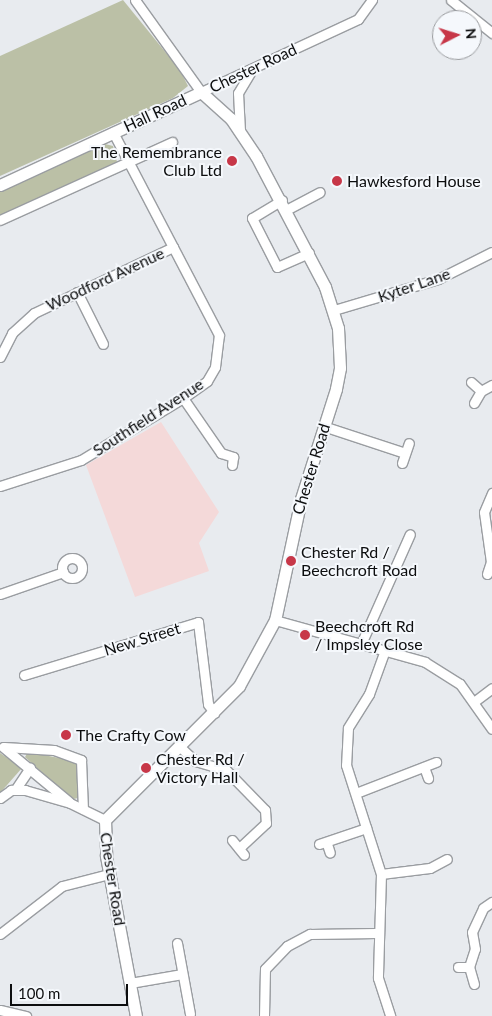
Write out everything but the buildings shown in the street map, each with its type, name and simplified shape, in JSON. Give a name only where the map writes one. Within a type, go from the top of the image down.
[{"type":"main road","name":"Chester Road","points":[[136,1016],[110,874],[105,820],[214,713],[238,686],[275,620],[301,499],[340,368],[334,310],[284,205],[240,132],[200,92]]},
{"type":"main road","name":"Hall Road","points":[[0,185],[200,92]]},
{"type":"street","points":[[135,0],[200,92]]},
{"type":"street","name":"Chester Road","points":[[200,92],[252,70],[358,19],[372,0]]},
{"type":"street","points":[[451,0],[492,33]]},
{"type":"street","points":[[240,132],[238,94],[252,70]]},
{"type":"street","name":"Southfield Avenue","points":[[0,486],[80,460],[183,398],[207,381],[219,352],[219,335],[113,132]]},
{"type":"street","points":[[0,220],[172,142]]},
{"type":"street","points":[[308,254],[277,267],[252,218],[320,192]]},
{"type":"street","name":"Woodford Avenue","points":[[0,357],[12,333],[34,313],[173,247]]},
{"type":"street","name":"Kyter Lane","points":[[334,310],[438,279],[492,252]]},
{"type":"street","points":[[77,292],[103,344]]},
{"type":"street","points":[[471,382],[480,391]]},
{"type":"street","points":[[474,403],[480,391],[492,385]]},
{"type":"street","points":[[183,398],[222,453],[233,457],[232,465]]},
{"type":"street","points":[[323,426],[405,454]]},
{"type":"street","points":[[402,463],[409,443]]},
{"type":"street","points":[[487,574],[490,562],[484,512],[492,493]]},
{"type":"street","points":[[361,644],[410,534]]},
{"type":"street","points":[[0,594],[63,572]]},
{"type":"street","points":[[275,620],[385,650],[444,672],[475,701],[492,729]]},
{"type":"street","name":"New Street","points":[[24,674],[198,622],[208,704],[214,713]]},
{"type":"street","points":[[385,650],[369,694],[348,728],[346,765],[381,874],[376,933],[379,983],[390,1016]]},
{"type":"street","points":[[475,701],[492,688]]},
{"type":"street","points":[[179,746],[195,762],[226,770],[265,810],[266,823],[242,851],[232,840]]},
{"type":"street","points":[[2,747],[70,802],[105,820]]},
{"type":"street","points":[[2,747],[54,750],[82,760],[83,809]]},
{"type":"street","points":[[356,793],[436,762]]},
{"type":"street","points":[[424,767],[428,778]]},
{"type":"street","points":[[0,798],[15,790],[30,768]]},
{"type":"street","points":[[15,790],[70,802]]},
{"type":"street","points":[[330,853],[323,844],[366,828]]},
{"type":"street","points":[[381,874],[430,868],[447,859]]},
{"type":"street","points":[[0,934],[62,886],[110,874]]},
{"type":"street","points":[[474,984],[469,968],[476,919],[492,902]]},
{"type":"street","points":[[264,1016],[265,969],[287,946],[310,934],[376,933]]},
{"type":"street","points":[[177,944],[190,1014]]},
{"type":"street","points":[[458,967],[469,968]]},
{"type":"street","points":[[130,983],[182,974]]},
{"type":"street","points":[[0,1010],[26,1016]]},
{"type":"shaded area","points":[[161,422],[219,512],[199,543],[209,571],[135,597],[86,465]]},
{"type":"green space","points":[[123,0],[180,70],[188,86],[173,98],[0,176],[0,56]]},
{"type":"green space","points":[[105,144],[113,146],[117,162],[0,216],[0,191]]},
{"type":"green space","points":[[28,752],[75,761],[80,770],[81,797],[74,799],[49,779],[25,757]]},
{"type":"green space","points":[[0,753],[22,768],[0,793]]},
{"type":"place","name":"The Remembrance Club Ltd","points":[[232,161]]},
{"type":"place","name":"Hawkesford House","points":[[337,181]]},
{"type":"place","name":"Chester Rd / Beechcroft Road","points":[[291,561]]},
{"type":"place","name":"Beechcroft Rd / Impsley Close","points":[[305,635]]},
{"type":"place","name":"The Crafty Cow","points":[[66,735]]},
{"type":"place","name":"Chester Rd / Victory Hall","points":[[146,768]]}]
